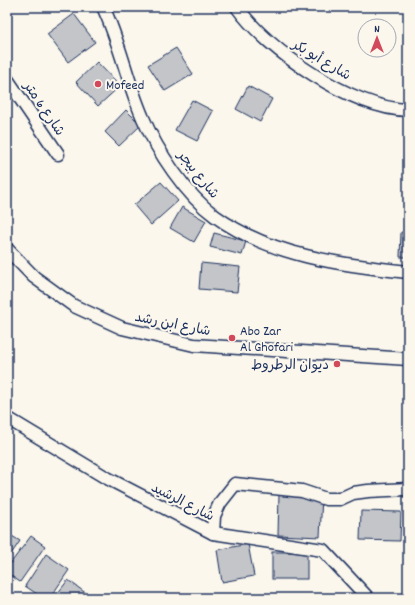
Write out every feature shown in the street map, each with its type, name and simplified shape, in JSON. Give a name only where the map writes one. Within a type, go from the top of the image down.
[{"type":"street","name":"شارع بيجر","points":[[103,7],[134,94],[152,136],[182,181],[201,204],[214,215],[237,230],[293,252],[324,260],[408,272]]},
{"type":"street","name":"شارع أبو بكر","points":[[237,7],[268,42],[308,71],[368,102],[391,109],[408,110]]},
{"type":"street","name":"شارع 6 متر","points":[[7,79],[58,154]]},
{"type":"street","name":"شارع ابن رشد","points":[[7,249],[34,277],[74,306],[122,328],[194,345],[408,359]]},
{"type":"street","name":"شارع الرشيد","points":[[7,418],[104,478],[213,533],[323,550],[368,598]]},
{"type":"street","points":[[213,533],[214,516],[220,503],[235,484],[302,492],[326,499],[340,499],[353,493],[408,489]]},
{"type":"building","points":[[74,14],[95,42],[68,62],[47,34]]},
{"type":"building","points":[[176,48],[193,74],[165,91],[148,65]]},
{"type":"building","name":"Mofeed","points":[[97,62],[120,86],[98,106],[76,82]]},
{"type":"building","points":[[248,86],[272,99],[260,122],[236,109]]},
{"type":"building","points":[[192,100],[213,111],[197,141],[175,130]]},
{"type":"building","points":[[126,110],[141,125],[119,146],[105,132]]},
{"type":"building","points":[[161,182],[178,201],[151,225],[134,205]]},
{"type":"building","points":[[182,207],[206,221],[194,242],[170,228]]},
{"type":"building","points":[[401,232],[408,233],[408,257],[400,257]]},
{"type":"building","points":[[214,233],[246,241],[242,255],[210,247]]},
{"type":"building","points":[[201,263],[240,267],[237,292],[199,289]]},
{"type":"building","points":[[279,494],[322,495],[320,537],[278,535]]},
{"type":"building","points":[[361,511],[401,512],[400,541],[360,540]]},
{"type":"building","points":[[7,533],[20,541],[7,560]]},
{"type":"building","points":[[31,536],[45,546],[20,582],[7,573],[7,568]]},
{"type":"building","points":[[248,544],[254,576],[222,582],[217,550]]},
{"type":"building","points":[[272,552],[307,552],[307,579],[272,579]]},
{"type":"building","points":[[46,554],[69,570],[50,598],[43,598],[25,586]]},
{"type":"building","points":[[68,580],[87,594],[84,598],[54,598]]},
{"type":"place","name":"Mofeed","points":[[98,84]]},
{"type":"place","name":"Abo Zar Al Ghofari","points":[[232,338]]},
{"type":"place","name":"ديوان الرطروط","points":[[337,364]]}]
